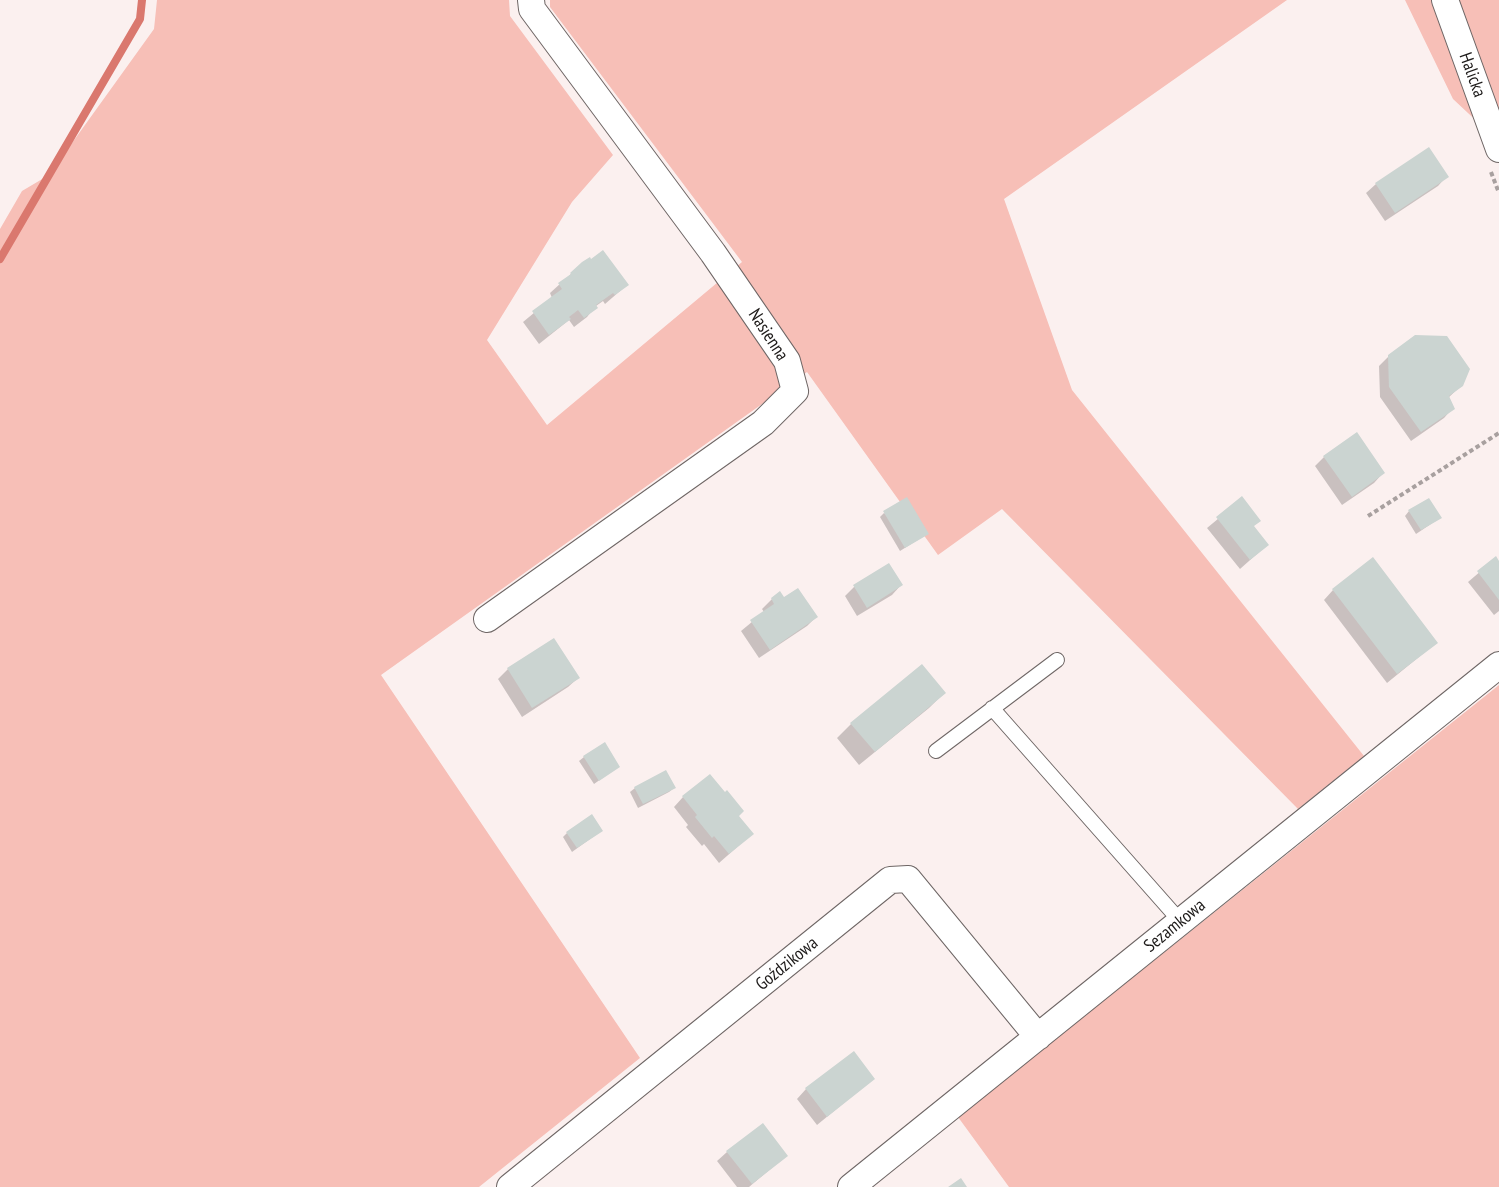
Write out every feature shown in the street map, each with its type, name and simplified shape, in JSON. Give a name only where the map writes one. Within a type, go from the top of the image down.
[{"type":"street","name":"Nasienna","points":[[487,619],[763,423],[795,391],[787,362],[712,253],[532,9],[531,0]]},
{"type":"street","name":"Halicka","points":[[1444,0],[1499,149]]},
{"type":"street","name":"Sezamkowa","points":[[851,1187],[1499,665]]},
{"type":"street","name":"Goździkowa","points":[[510,1187],[890,880],[908,879],[1038,1037]]},
{"type":"lane","points":[[936,751],[1057,660]]},
{"type":"lane","points":[[992,708],[1181,922]]},
{"type":"path","points":[[1368,516],[1499,433]]},
{"type":"shaded area","points":[[157,0],[509,0],[510,16],[613,155],[572,202],[487,340],[547,425],[742,262],[550,7],[550,0],[1287,0],[1004,199],[1072,390],[1364,756],[1298,809],[1002,509],[938,555],[807,372],[381,675],[640,1058],[479,1187],[0,1187],[0,229],[22,191],[49,175],[154,29]]},
{"type":"shaded area","points":[[1405,0],[1499,0],[1499,142],[1453,99]]},
{"type":"shaded area","points":[[1499,685],[1499,1187],[1009,1187],[958,1117]]},
{"type":"building","points":[[1429,147],[1449,177],[1395,213],[1375,183]]},
{"type":"building","points":[[603,250],[629,285],[596,305],[598,308],[584,318],[578,310],[569,317],[571,319],[549,335],[532,311],[562,289],[558,283],[582,262],[590,257],[591,259]]},
{"type":"building","points":[[1415,335],[1447,336],[1470,369],[1463,386],[1449,396],[1455,409],[1421,432],[1389,387],[1388,355]]},
{"type":"building","points":[[1357,432],[1385,473],[1352,497],[1323,456]]},
{"type":"building","points":[[1242,496],[1261,521],[1254,526],[1269,545],[1250,560],[1216,517]]},
{"type":"building","points":[[907,497],[929,534],[905,548],[883,511]]},
{"type":"building","points":[[1429,498],[1442,518],[1421,530],[1408,510]]},
{"type":"building","points":[[1496,556],[1499,561],[1499,600],[1477,571]]},
{"type":"building","points":[[1373,557],[1438,643],[1397,674],[1332,589]]},
{"type":"building","points":[[889,563],[903,585],[867,608],[853,585]]},
{"type":"building","points":[[798,588],[818,617],[770,650],[750,620],[774,604],[771,598],[780,591],[784,597]]},
{"type":"building","points":[[554,638],[580,678],[532,708],[507,668]]},
{"type":"building","points":[[922,664],[946,693],[875,752],[850,723]]},
{"type":"building","points":[[605,742],[620,767],[599,781],[583,756]]},
{"type":"building","points":[[666,770],[676,788],[643,804],[634,787]]},
{"type":"building","points":[[710,774],[744,811],[739,816],[754,834],[729,854],[714,836],[712,838],[682,796]]},
{"type":"building","points":[[592,814],[603,831],[577,848],[566,832]]},
{"type":"building","points":[[854,1051],[875,1079],[827,1117],[805,1088]]},
{"type":"building","points":[[763,1123],[788,1156],[752,1184],[726,1151]]},
{"type":"building","points":[[961,1178],[967,1187],[948,1187]]},
{"type":"waterway","points":[[0,259],[140,19],[142,0]]}]
